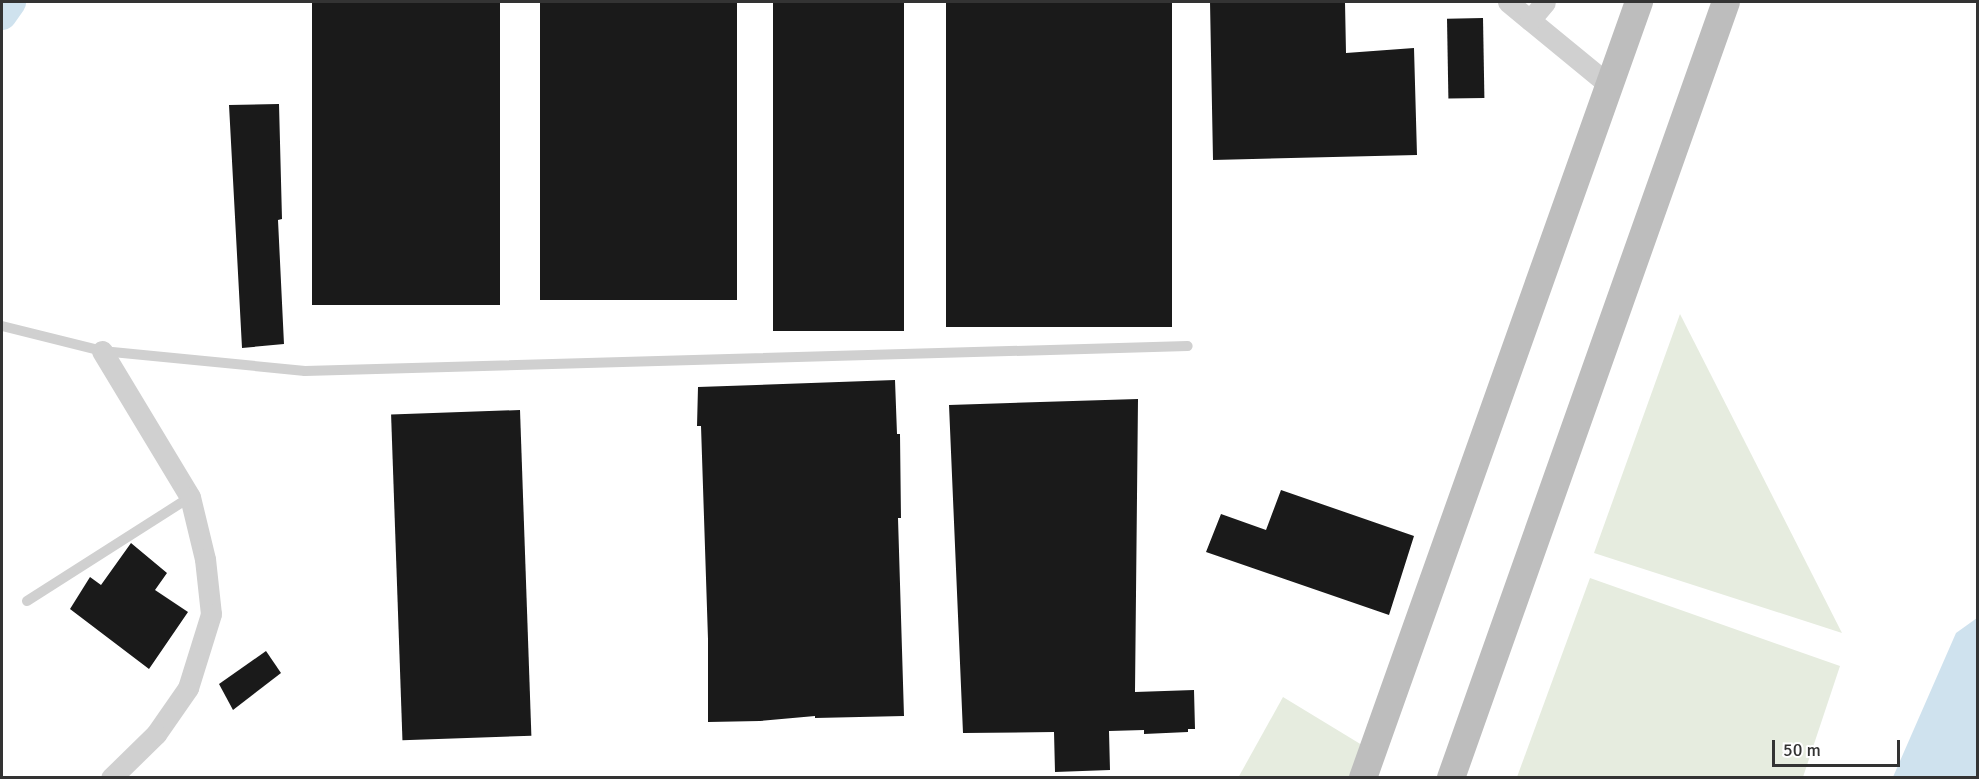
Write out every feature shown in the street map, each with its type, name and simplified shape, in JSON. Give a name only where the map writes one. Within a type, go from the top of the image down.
[{"type":"street","points":[[1508,2],[1610,85]]},
{"type":"street","points":[[1530,20],[1545,2]]},
{"type":"street","points":[[1363,777],[1639,2]]},
{"type":"street","points":[[1451,777],[1726,2]]},
{"type":"street","points":[[102,351],[190,497],[206,559],[211,614],[188,687],[156,734],[111,777]]},
{"type":"lane","points":[[2,326],[102,351],[305,371],[1188,346]]},
{"type":"lane","points":[[27,601],[190,497]]},
{"type":"shaded area","points":[[1680,314],[1842,633],[1594,553]]},
{"type":"shaded area","points":[[1590,578],[1840,666],[1803,777],[1517,777]]},
{"type":"shaded area","points":[[1283,697],[1362,745],[1351,777],[1238,778]]},
{"type":"water","points":[[1977,618],[1977,777],[1893,777],[1956,633]]},
{"type":"building","points":[[312,2],[500,2],[500,305],[312,305]]},
{"type":"building","points":[[540,2],[737,2],[737,300],[540,300]]},
{"type":"building","points":[[773,2],[904,2],[904,331],[773,331]]},
{"type":"building","points":[[946,2],[1172,2],[1172,327],[946,327]]},
{"type":"building","points":[[1210,2],[1345,2],[1346,53],[1414,48],[1417,155],[1213,160]]},
{"type":"building","points":[[1483,18],[1484,98],[1448,99],[1447,19]]},
{"type":"building","points":[[279,104],[282,219],[278,220],[284,344],[242,348],[229,105]]},
{"type":"building","points":[[895,380],[897,434],[900,434],[901,518],[898,518],[904,716],[815,718],[815,716],[760,721],[708,722],[708,639],[701,426],[697,426],[698,387]]},
{"type":"building","points":[[1138,399],[1135,692],[1194,690],[1195,729],[1188,729],[1188,732],[1144,734],[1144,730],[1109,731],[1110,770],[1055,772],[1054,732],[963,733],[949,405]]},
{"type":"building","points":[[520,410],[531,736],[402,740],[391,415]]},
{"type":"building","points":[[1281,490],[1414,536],[1389,615],[1206,552],[1221,514],[1266,530]]},
{"type":"building","points":[[131,543],[167,573],[155,590],[188,612],[149,669],[70,609],[90,577],[101,585]]},
{"type":"building","points":[[266,651],[281,673],[233,710],[219,684]]},
{"type":"waterway","points":[[2,15],[11,2]]}]
